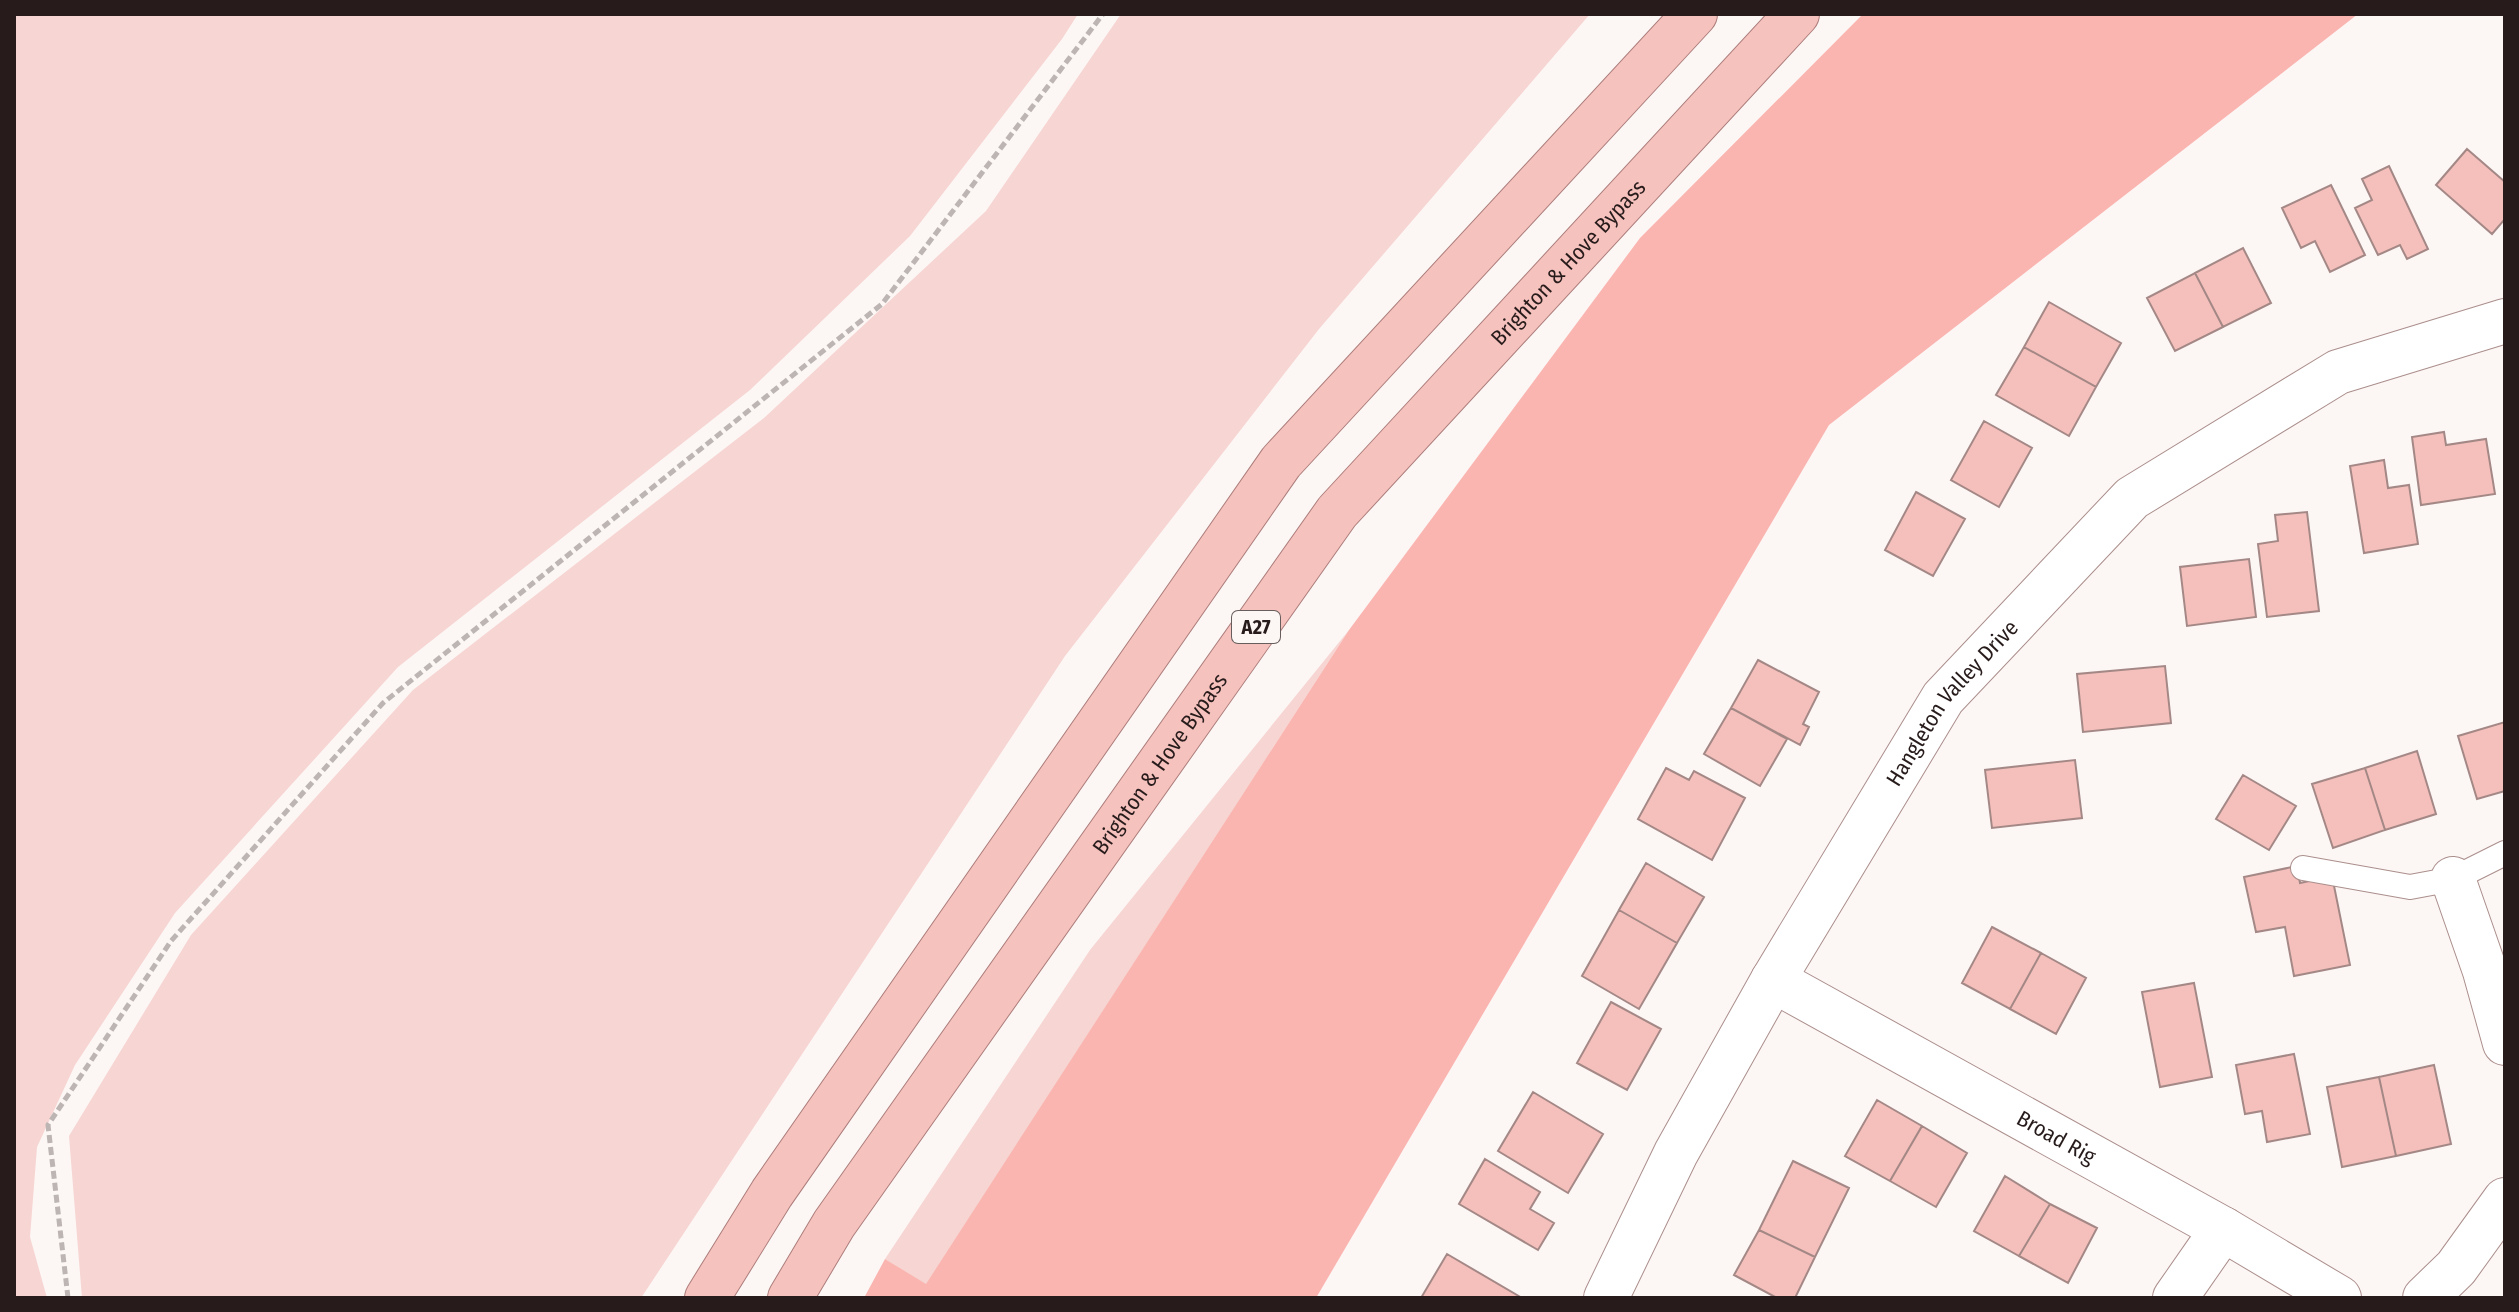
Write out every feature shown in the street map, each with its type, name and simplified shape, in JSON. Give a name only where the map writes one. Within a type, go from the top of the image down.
[{"type":"highway","points":[[707,1298],[772,1193],[1281,462],[1695,14]]},
{"type":"highway","name":"Brighton & Hove Bypass","points":[[790,1298],[834,1224],[1337,512],[1797,14]]},
{"type":"street","name":"Hangleton Valley Drive","points":[[1606,1298],[1676,1153],[1773,980],[1943,698],[2132,498],[2338,372],[2505,321]]},
{"type":"street","points":[[2453,879],[2485,971],[2505,1043]]},
{"type":"street","name":"Broad Rig","points":[[1773,980],[2223,1229],[2339,1298]]},
{"type":"street","points":[[2425,1298],[2456,1268],[2505,1200]]},
{"type":"street","points":[[2175,1298],[2223,1229]]},
{"type":"lane","points":[[2303,868],[2410,887],[2453,879],[2505,853]]},
{"type":"path","points":[[68,1298],[48,1125],[171,941],[383,703],[882,304],[1103,14]]},
{"type":"shaded area","points":[[14,14],[1078,14],[910,236],[750,390],[398,667],[175,913],[75,1065],[37,1147],[30,1237],[47,1298],[14,1298]]},
{"type":"shaded area","points":[[1121,14],[1590,14],[1319,329],[1065,656],[641,1298],[82,1298],[69,1136],[191,935],[413,690],[764,418],[986,211]]},
{"type":"shaded area","points":[[1863,14],[2358,14],[1829,425],[1316,1298],[864,1298],[885,1259],[926,1284],[1349,630],[1640,238]]},
{"type":"shaded area","points":[[1349,630],[926,1285],[885,1259],[1090,950]]},
{"type":"building","points":[[2467,149],[2505,182],[2505,219],[2492,234],[2436,185]]},
{"type":"building","points":[[2389,166],[2428,249],[2407,259],[2400,245],[2378,255],[2355,208],[2372,200],[2362,179]]},
{"type":"building","points":[[2331,185],[2365,255],[2330,272],[2315,241],[2301,248],[2282,208]]},
{"type":"building","points":[[2243,248],[2271,303],[2223,327],[2195,273]]},
{"type":"building","points":[[2195,273],[2223,327],[2175,351],[2147,298]]},
{"type":"building","points":[[2049,302],[2121,343],[2096,387],[2024,347]]},
{"type":"building","points":[[2024,347],[2096,387],[2069,436],[1996,395]]},
{"type":"building","points":[[1984,421],[2032,448],[1999,507],[1951,480]]},
{"type":"building","points":[[2444,432],[2446,445],[2486,439],[2495,494],[2421,505],[2412,437]]},
{"type":"building","points":[[2384,460],[2388,488],[2409,485],[2418,544],[2364,553],[2350,466]]},
{"type":"building","points":[[1916,492],[1965,519],[1933,576],[1885,550]]},
{"type":"building","points":[[2307,512],[2319,611],[2267,617],[2258,544],[2278,541],[2275,515]]},
{"type":"building","points":[[2249,559],[2256,617],[2187,626],[2180,567]]},
{"type":"building","points":[[1758,660],[1819,692],[1803,724],[1809,727],[1800,745],[1731,708]]},
{"type":"building","points":[[2165,666],[2171,723],[2083,732],[2077,674]]},
{"type":"building","points":[[1731,708],[1787,739],[1760,786],[1704,754]]},
{"type":"building","points":[[2505,722],[2505,791],[2477,799],[2458,736]]},
{"type":"building","points":[[2417,751],[2436,814],[2385,830],[2365,768]]},
{"type":"building","points":[[2075,760],[2082,818],[1992,828],[1985,770]]},
{"type":"building","points":[[1666,768],[1689,780],[1694,771],[1745,798],[1712,860],[1638,819]]},
{"type":"building","points":[[2365,768],[2385,830],[2333,848],[2312,784]]},
{"type":"building","points":[[2243,775],[2296,806],[2269,850],[2216,819]]},
{"type":"building","points":[[1646,863],[1704,897],[1677,943],[1619,910]]},
{"type":"building","points":[[2297,866],[2300,883],[2332,876],[2350,965],[2294,976],[2285,927],[2256,932],[2244,877]]},
{"type":"building","points":[[1619,910],[1677,943],[1639,1009],[1582,976]]},
{"type":"building","points":[[1992,927],[2041,953],[2010,1009],[1962,983]]},
{"type":"building","points":[[2041,953],[2086,978],[2056,1034],[2010,1009]]},
{"type":"building","points":[[2194,983],[2212,1077],[2160,1087],[2142,992]]},
{"type":"building","points":[[1611,1002],[1661,1029],[1627,1090],[1577,1063]]},
{"type":"building","points":[[2294,1054],[2310,1134],[2267,1142],[2262,1111],[2245,1114],[2236,1065]]},
{"type":"building","points":[[2434,1065],[2451,1144],[2396,1156],[2379,1077]]},
{"type":"building","points":[[2379,1077],[2396,1156],[2342,1167],[2327,1087]]},
{"type":"building","points":[[1533,1092],[1603,1134],[1568,1193],[1498,1151]]},
{"type":"building","points":[[1877,1100],[1922,1126],[1890,1181],[1845,1156]]},
{"type":"building","points":[[1922,1126],[1967,1153],[1936,1207],[1890,1181]]},
{"type":"building","points":[[1485,1159],[1540,1192],[1530,1209],[1554,1223],[1538,1250],[1459,1204]]},
{"type":"building","points":[[1793,1161],[1849,1188],[1815,1257],[1759,1230]]},
{"type":"building","points":[[2005,1176],[2050,1204],[2019,1256],[1974,1231]]},
{"type":"building","points":[[2050,1204],[2097,1228],[2068,1283],[2019,1256]]},
{"type":"building","points":[[1759,1230],[1815,1257],[1795,1298],[1777,1298],[1734,1275]]},
{"type":"building","points":[[1447,1254],[1522,1298],[1421,1298]]}]
